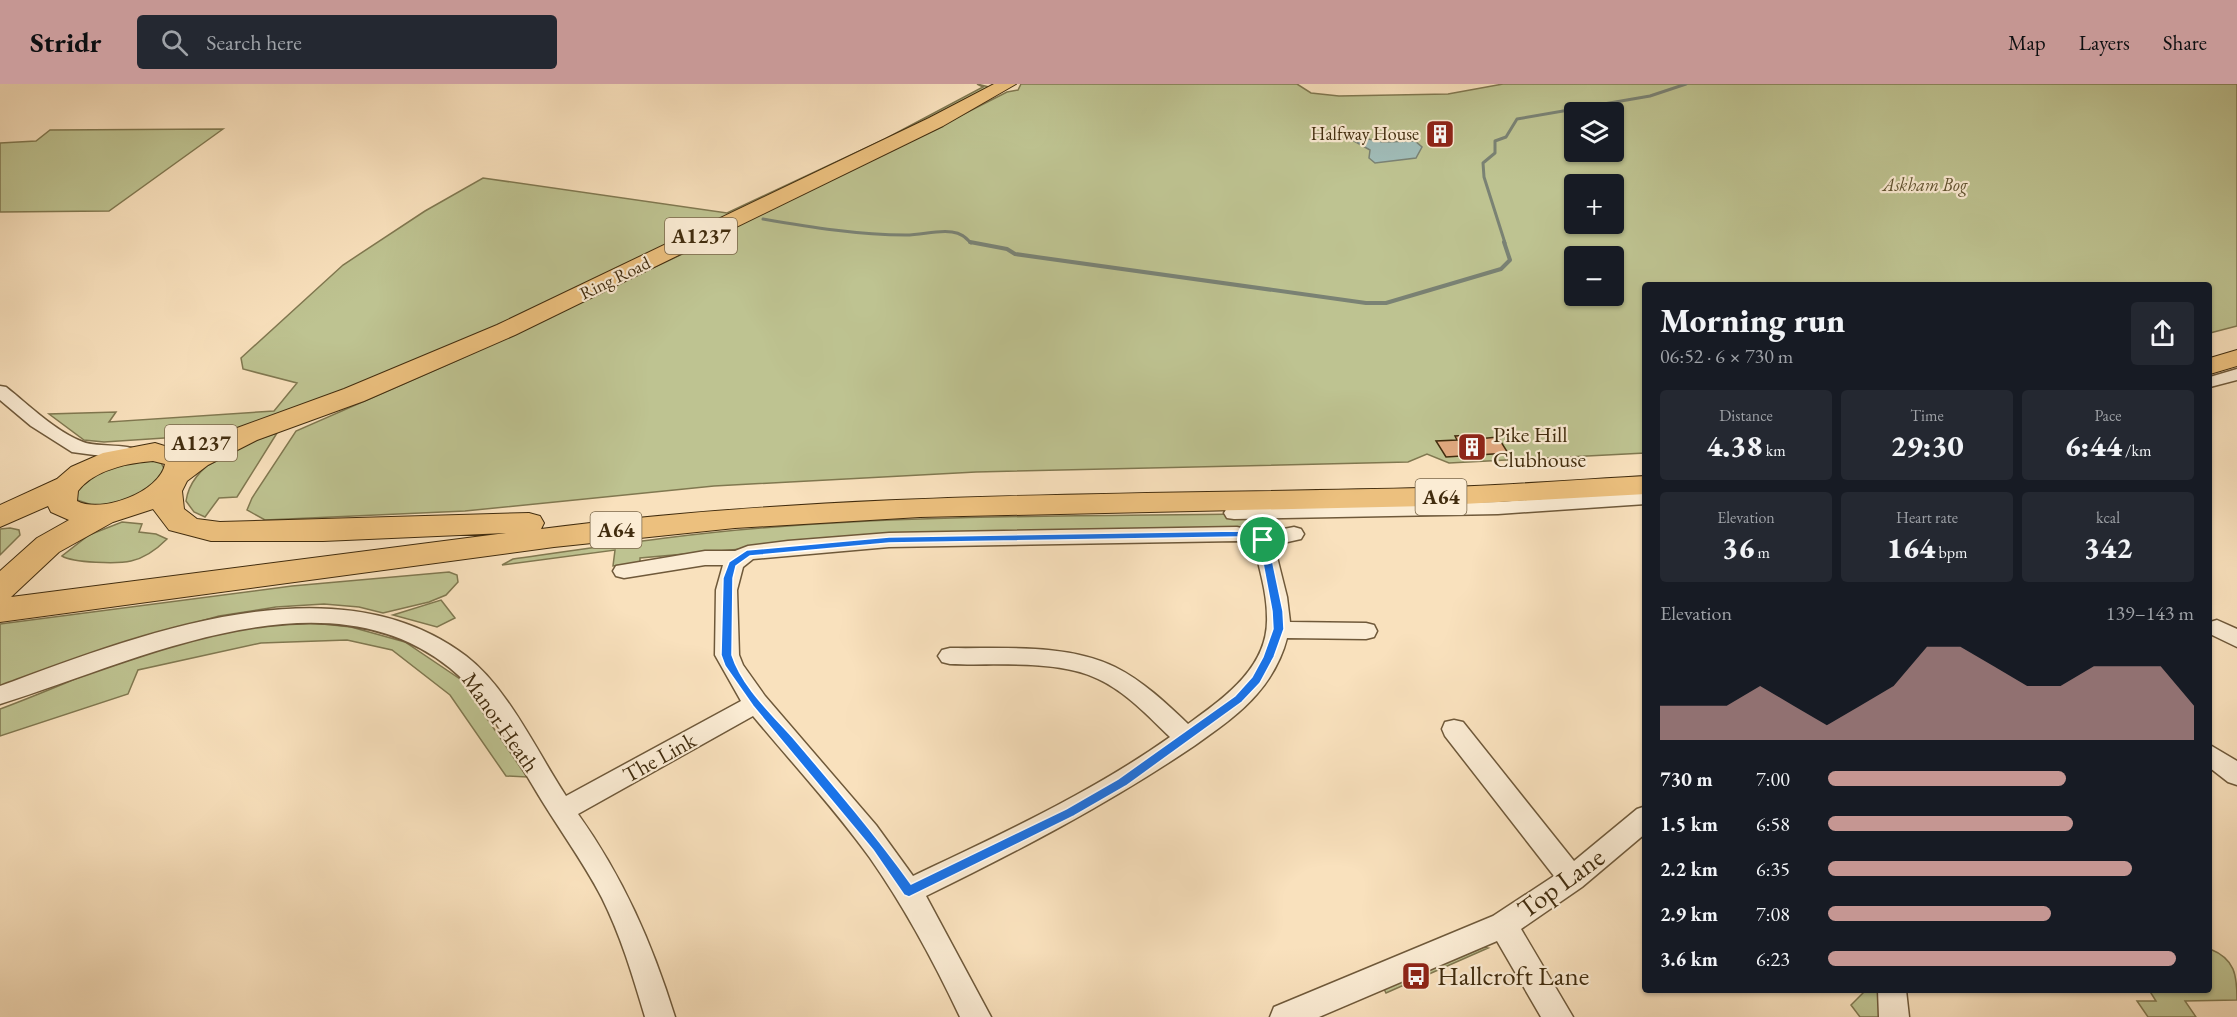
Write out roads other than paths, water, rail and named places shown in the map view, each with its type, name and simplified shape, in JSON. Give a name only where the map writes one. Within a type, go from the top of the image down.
[{"type":"highway","name":"Ring Road","points":[[106,513],[142,502],[174,480],[198,459],[247,434],[354,395],[506,330],[877,151],[1007,84]]},
{"type":"highway","points":[[2212,349],[2237,342]]},
{"type":"highway","points":[[2212,365],[2237,358]]},
{"type":"highway","name":"Ring Road","points":[[0,517],[99,464],[144,453],[247,434]]},
{"type":"highway","points":[[144,453],[177,459],[180,466],[166,498],[173,517],[186,526],[198,529],[325,532],[474,523],[529,523]]},
{"type":"highway","name":"A64","points":[[0,590],[201,567],[529,523],[732,500],[915,489],[1439,483],[1642,469]]},
{"type":"highway","points":[[73,479],[83,514],[106,513]]},
{"type":"highway","points":[[40,551],[73,479]]},
{"type":"highway","name":"A64","points":[[0,610],[554,537],[735,518],[920,507],[1427,497],[1642,484]]},
{"type":"highway","points":[[0,590],[40,551],[106,513]]},
{"type":"street","points":[[2212,381],[2237,374]]},
{"type":"street","points":[[0,391],[38,422],[73,479]]},
{"type":"street","points":[[976,1017],[943,950],[909,891],[877,847],[757,703],[730,666],[727,655],[728,578],[732,564],[738,558],[747,553],[788,548],[889,540],[1237,534],[1261,528],[1487,508],[1642,498]]},
{"type":"street","points":[[1234,513],[1261,528],[1294,534]]},
{"type":"street","points":[[909,891],[1070,812],[1122,783],[1188,738],[1239,699],[1256,680],[1268,657],[1278,629],[1278,611],[1261,528]]},
{"type":"street","points":[[624,571],[705,558],[738,558]]},
{"type":"street","name":"Manor Heath","points":[[0,695],[132,648],[197,629],[277,617],[321,616],[374,622],[399,629],[437,646],[457,661],[476,680],[601,871],[626,920],[660,1017]]},
{"type":"street","points":[[2217,628],[2237,639]]},
{"type":"street","points":[[1278,629],[1304,632],[1366,631]]},
{"type":"street","points":[[950,656],[1064,662],[1091,666],[1121,682],[1188,738]]},
{"type":"street","name":"The Link","points":[[561,811],[757,703]]},
{"type":"street","points":[[1453,738],[1572,879]]},
{"type":"street","points":[[2212,757],[2237,776]]},
{"type":"street","name":"Top Lane","points":[[1503,925],[1572,879],[1642,820]]},
{"type":"street","points":[[1285,1017],[1503,925],[1558,1017]]},
{"type":"water","points":[[1358,137],[1383,142],[1415,141],[1422,147],[1416,158],[1375,163],[1369,158],[1370,150],[1354,141]]},
{"type":"waterway","points":[[1505,243],[1484,177],[1483,163],[1495,153],[1495,141],[1506,137],[1517,119],[1650,96],[1686,84]]},
{"type":"waterway","points":[[763,219],[870,234],[906,235],[952,232],[958,233],[971,243]]},
{"type":"waterway","points":[[970,242],[1007,249],[1015,254],[1366,303],[1386,303],[1501,269],[1510,260],[1504,242]]},
{"type":"place","name":"Halfway House","points":[[1440,134]]},
{"type":"place","name":"Pike Hill Clubhouse","points":[[1472,447]]},
{"type":"place","name":"Hallcroft Lane","points":[[1416,976]]},
{"type":"park label","name":"Askham Bog","points":[[1925,185]]}]
